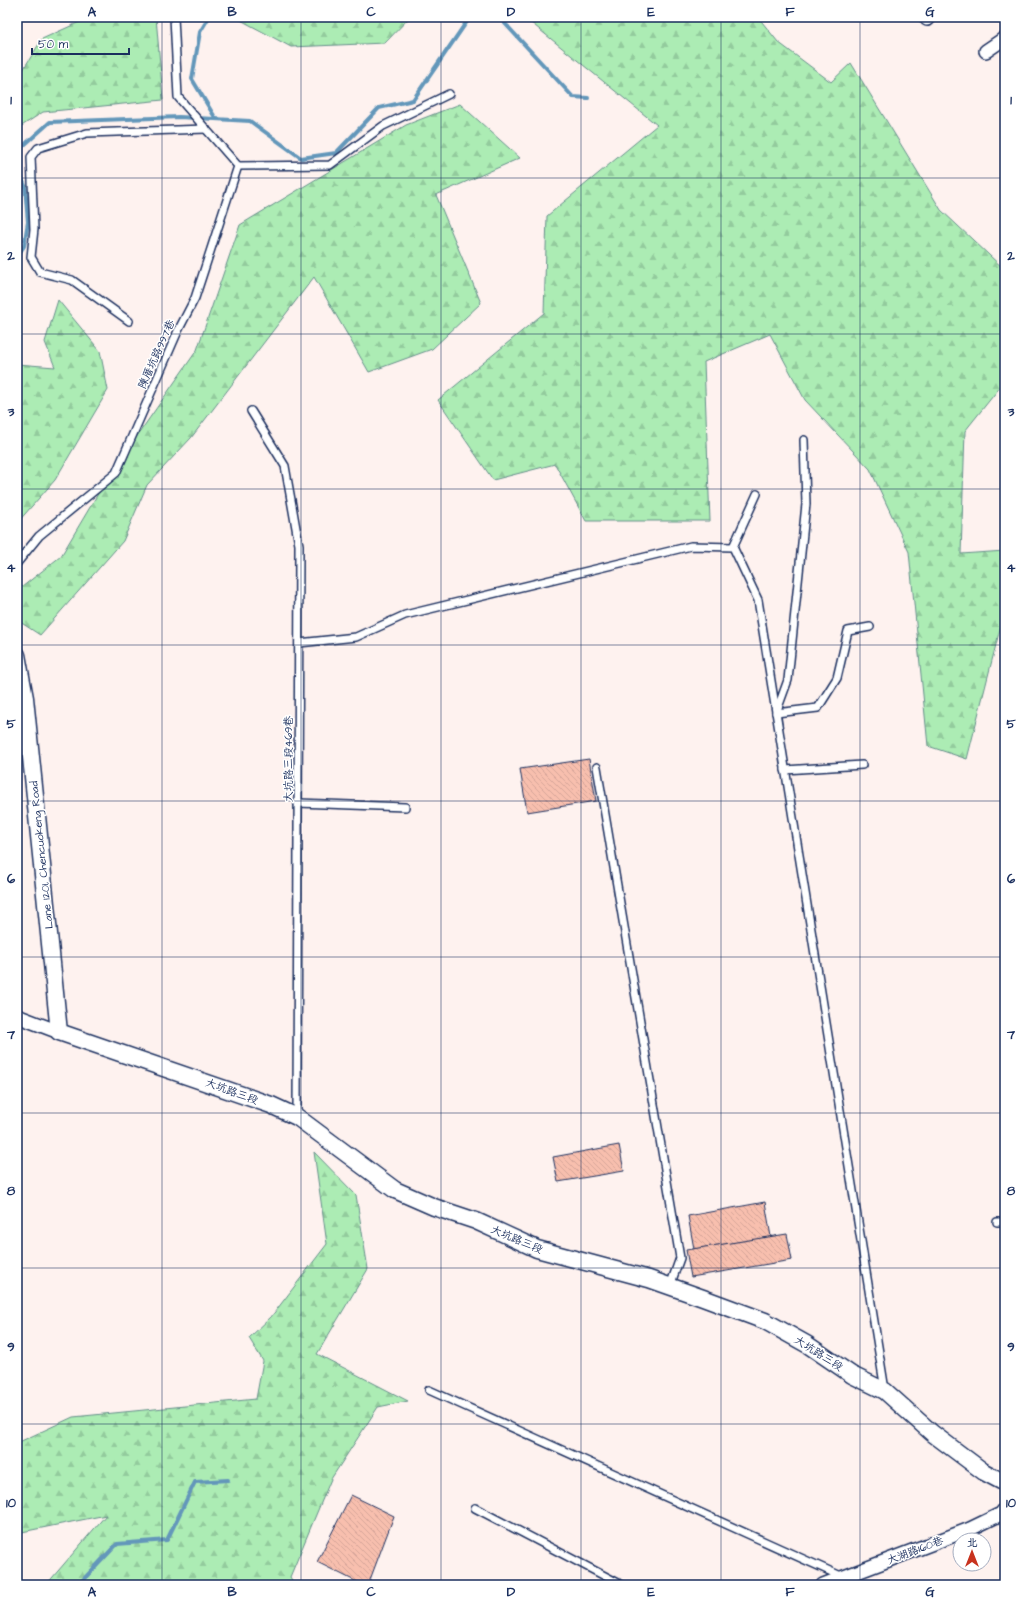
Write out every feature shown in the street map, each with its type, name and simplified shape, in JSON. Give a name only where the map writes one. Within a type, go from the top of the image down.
[{"type":"street","points":[[986,51],[1005,38]]},
{"type":"street","name":"Lane 1201, Chencuokeng Road","points":[[17,655],[25,698],[60,1032]]},
{"type":"street","name":"大坑路三段","points":[[17,1016],[271,1104],[297,1117],[395,1190],[434,1207],[476,1221],[537,1249],[596,1264],[670,1286],[765,1322],[808,1345],[852,1375],[885,1391],[932,1433],[984,1472],[1005,1483]]},
{"type":"street","name":"大湖路160巷","points":[[823,1585],[970,1528],[1001,1514],[1005,1509]]},
{"type":"lane","points":[[174,17],[178,97],[238,166],[330,165],[383,126],[449,94]]},
{"type":"lane","points":[[129,321],[72,280],[40,272],[31,257],[34,229],[32,157],[38,148],[87,133],[204,127]]},
{"type":"lane","name":"陳厝坑路997巷","points":[[17,563],[39,536],[116,474],[178,331],[195,298],[238,166]]},
{"type":"lane","name":"大坑路三段469巷","points":[[251,411],[285,466],[299,545],[297,1117]]},
{"type":"lane","points":[[776,713],[788,680],[806,504],[804,440]]},
{"type":"lane","points":[[757,494],[733,547],[758,600],[885,1391]]},
{"type":"lane","points":[[299,643],[356,637],[405,616],[691,546],[733,547]]},
{"type":"lane","points":[[776,713],[818,708],[837,678],[848,631],[870,627]]},
{"type":"lane","points":[[785,770],[862,765]]},
{"type":"lane","points":[[596,767],[680,1258],[670,1286]]},
{"type":"lane","points":[[298,803],[405,808]]},
{"type":"lane","points":[[997,1222],[1005,1222]]},
{"type":"lane","points":[[429,1390],[843,1578]]},
{"type":"lane","points":[[475,1508],[622,1585]]},
{"type":"green space","points":[[85,17],[156,17],[163,100],[43,112],[17,129],[17,76],[21,73],[42,39],[84,20]]},
{"type":"green space","points":[[235,17],[410,17],[385,43],[291,47]]},
{"type":"green space","points":[[524,17],[758,17],[778,42],[831,82],[851,63],[941,210],[1005,270],[1005,381],[965,431],[961,554],[1005,551],[1005,609],[967,759],[928,746],[909,552],[870,469],[805,400],[770,334],[704,362],[710,521],[586,521],[555,464],[493,480],[438,400],[544,313],[547,216],[657,125]]},
{"type":"green space","points":[[460,104],[520,158],[436,195],[481,303],[432,349],[369,372],[314,277],[191,438],[147,485],[123,541],[40,635],[17,620],[17,591],[61,556],[105,482],[197,350],[240,225],[406,125]]},
{"type":"green space","points":[[58,300],[100,351],[108,390],[55,480],[17,523],[17,364],[55,367],[45,342]]},
{"type":"green space","points":[[314,1152],[356,1195],[368,1269],[317,1354],[408,1401],[378,1407],[331,1479],[290,1577],[295,1585],[46,1585],[106,1515],[17,1533],[17,1443],[73,1417],[256,1399],[263,1361],[249,1338],[271,1317],[327,1244]]},
{"type":"building","points":[[589,759],[596,801],[527,812],[520,769]]},
{"type":"building","points":[[619,1145],[624,1171],[558,1182],[553,1157]]},
{"type":"building","points":[[765,1202],[771,1237],[694,1249],[688,1216]]},
{"type":"building","points":[[787,1234],[792,1260],[691,1277],[686,1250]]},
{"type":"building","points":[[351,1495],[394,1516],[368,1585],[363,1585],[317,1562]]},
{"type":"waterway","points":[[209,17],[200,32],[192,79],[216,119]]},
{"type":"waterway","points":[[17,166],[22,147],[50,122],[179,117],[250,121],[301,158],[336,153],[379,108],[413,100],[470,17]]},
{"type":"waterway","points":[[499,17],[573,97],[588,98]]},
{"type":"waterway","points":[[17,167],[25,186],[28,222],[24,246],[17,256]]},
{"type":"waterway","points":[[53,1585],[81,1582],[117,1544],[167,1540],[195,1482],[228,1480]]}]
